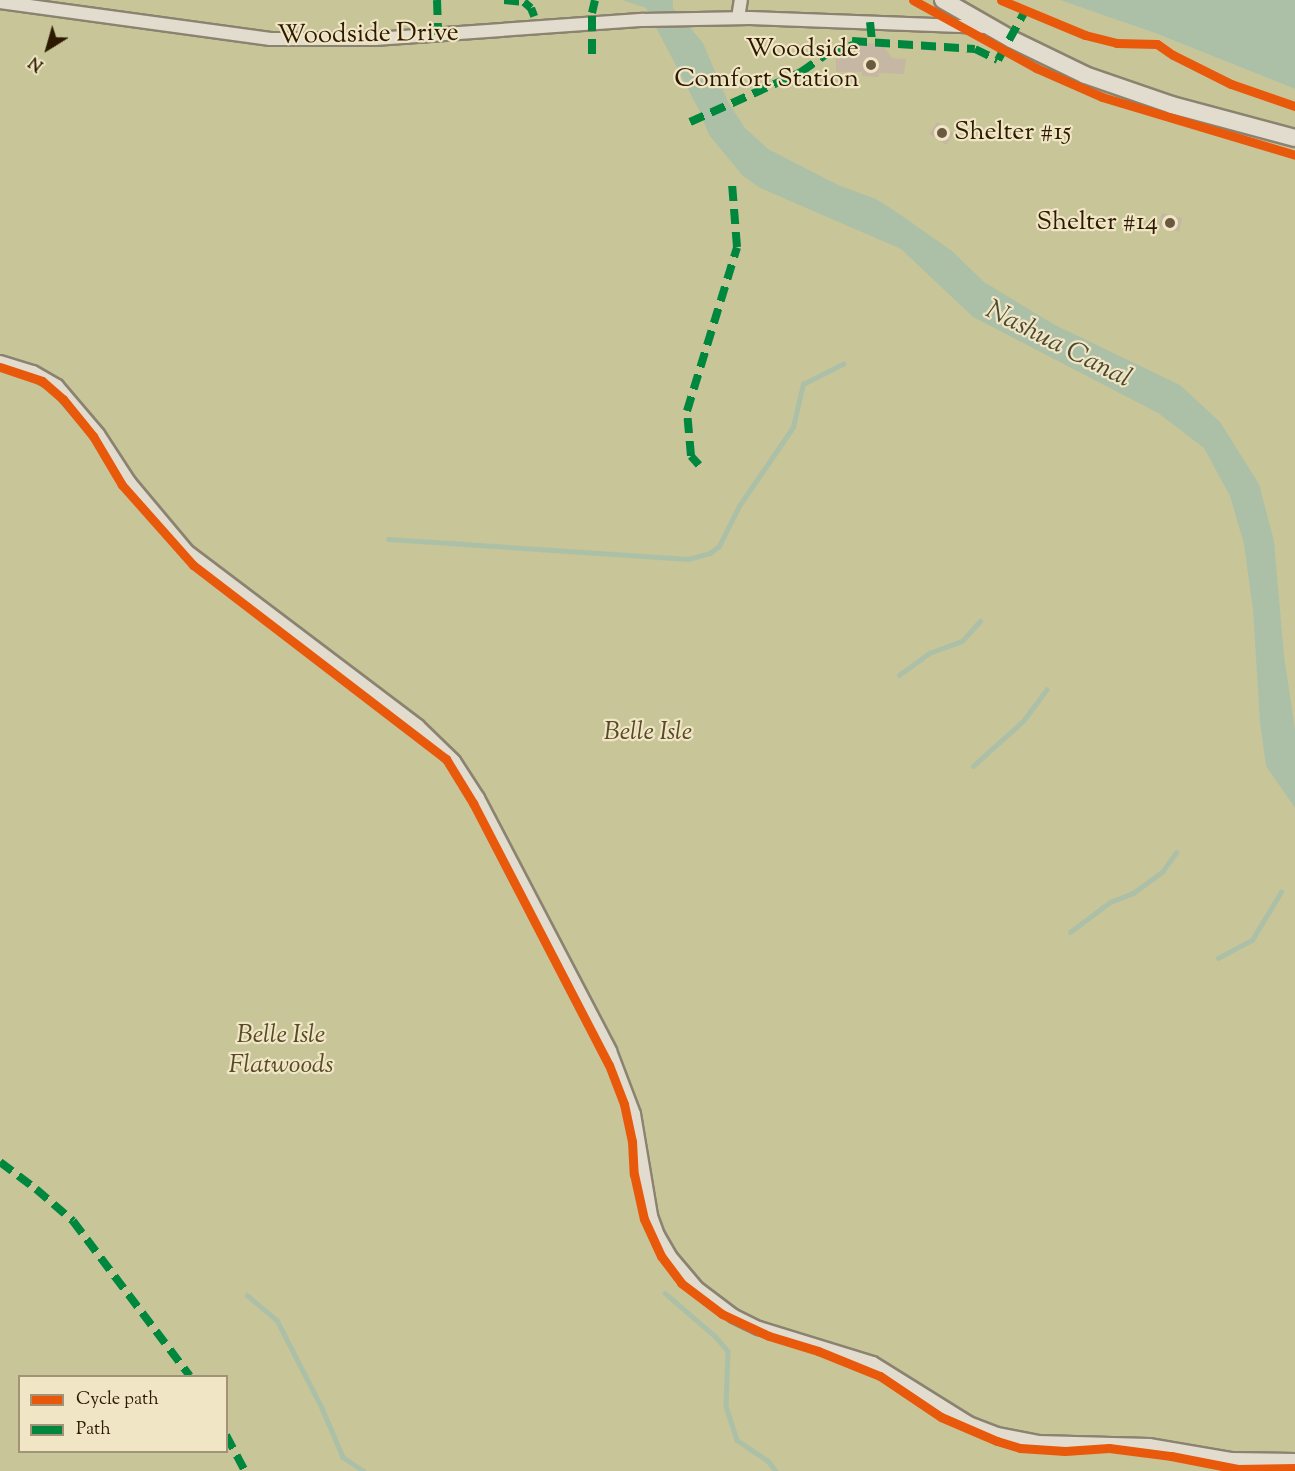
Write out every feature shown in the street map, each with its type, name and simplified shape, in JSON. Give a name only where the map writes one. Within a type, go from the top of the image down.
[{"type":"street","points":[[738,18],[741,0]]},
{"type":"street","points":[[943,0],[1049,58],[1129,91],[1295,138]]},
{"type":"street","name":"Woodside Drive","points":[[0,2],[270,39],[375,39],[643,20],[738,18],[991,27]]},
{"type":"street","points":[[0,362],[33,372],[57,386],[98,434],[129,483],[188,552],[418,726],[454,762],[478,798],[610,1051],[634,1114],[651,1216],[658,1235],[670,1256],[697,1288],[734,1316],[759,1328],[873,1363],[969,1423],[997,1434],[1038,1442],[1149,1445],[1231,1459],[1295,1460]]},
{"type":"green space","name":"Belle Isle","points":[[0,0],[1063,0],[1152,32],[1295,89],[1295,1471],[0,1471]]},
{"type":"water","name":"Nashua Canal","points":[[622,0],[673,0],[673,8],[703,43],[728,102],[745,128],[768,149],[838,185],[876,199],[952,251],[984,282],[1055,325],[1180,385],[1220,422],[1259,484],[1274,541],[1284,656],[1295,729],[1295,808],[1266,766],[1260,722],[1253,610],[1244,544],[1230,496],[1204,448],[1158,413],[973,317],[901,249],[760,188],[743,176],[709,135],[700,112],[646,8]]},
{"type":"water","points":[[1060,0],[1295,0],[1295,89],[1152,32]]},
{"type":"building","name":"Woodside Comfort Station","points":[[858,43],[882,44],[892,58],[906,59],[904,74],[878,73],[879,77],[862,76],[862,72],[836,72],[836,56],[851,57],[858,51]]},
{"type":"building","name":"Shelter #15","points":[[937,122],[954,133],[946,145],[929,134]]},
{"type":"building","name":"Shelter #14","points":[[1162,213],[1182,218],[1179,232],[1159,227]]},
{"type":"waterway","points":[[388,539],[688,559],[710,553],[719,546],[739,506],[793,427],[803,384],[843,364]]},
{"type":"waterway","points":[[899,675],[929,653],[962,641],[980,621]]},
{"type":"waterway","points":[[973,766],[1023,721],[1046,690]]},
{"type":"waterway","points":[[1070,932],[1110,902],[1133,893],[1162,872],[1176,853]]},
{"type":"waterway","points":[[1218,958],[1252,940],[1281,892]]},
{"type":"waterway","points":[[665,1293],[715,1336],[728,1351],[726,1406],[737,1440],[768,1461],[776,1471]]},
{"type":"waterway","points":[[247,1295],[277,1320],[322,1408],[343,1457],[364,1471]]},
{"type":"marked path","points":[[437,0],[438,35]]},
{"type":"marked path","points":[[504,0],[524,2],[531,8],[534,16]]},
{"type":"marked path","points":[[592,54],[592,13],[595,0]]},
{"type":"marked path","points":[[690,122],[801,72],[831,51],[854,48],[852,41],[975,49],[998,60],[1025,11]]},
{"type":"marked path","points":[[870,22],[872,41]]},
{"type":"marked path","points":[[699,465],[691,456],[687,411],[737,247],[732,183]]},
{"type":"marked path","points":[[0,1162],[73,1221],[189,1375]]},
{"type":"marked path","points":[[228,1439],[245,1471]]},
{"type":"cycle path","points":[[913,0],[1036,68],[1102,97],[1295,155]]},
{"type":"cycle path","points":[[1001,0],[1085,35],[1116,43],[1157,44],[1173,55],[1231,84],[1295,106]]},
{"type":"cycle path","points":[[0,367],[42,381],[63,399],[93,436],[122,485],[193,565],[446,759],[473,803],[609,1065],[624,1104],[632,1141],[634,1174],[644,1219],[661,1256],[681,1283],[722,1314],[769,1336],[818,1351],[880,1376],[941,1417],[997,1441],[1020,1448],[1065,1451],[1109,1448],[1171,1456],[1238,1469],[1295,1468]]},
{"type":"place","name":"Woodside Comfort Station","points":[[871,65]]},
{"type":"place","name":"Shelter #15","points":[[942,133]]},
{"type":"place","name":"Shelter #14","points":[[1170,223]]},
{"type":"park label","name":"Belle Isle Flatwoods","points":[[281,1051]]}]
